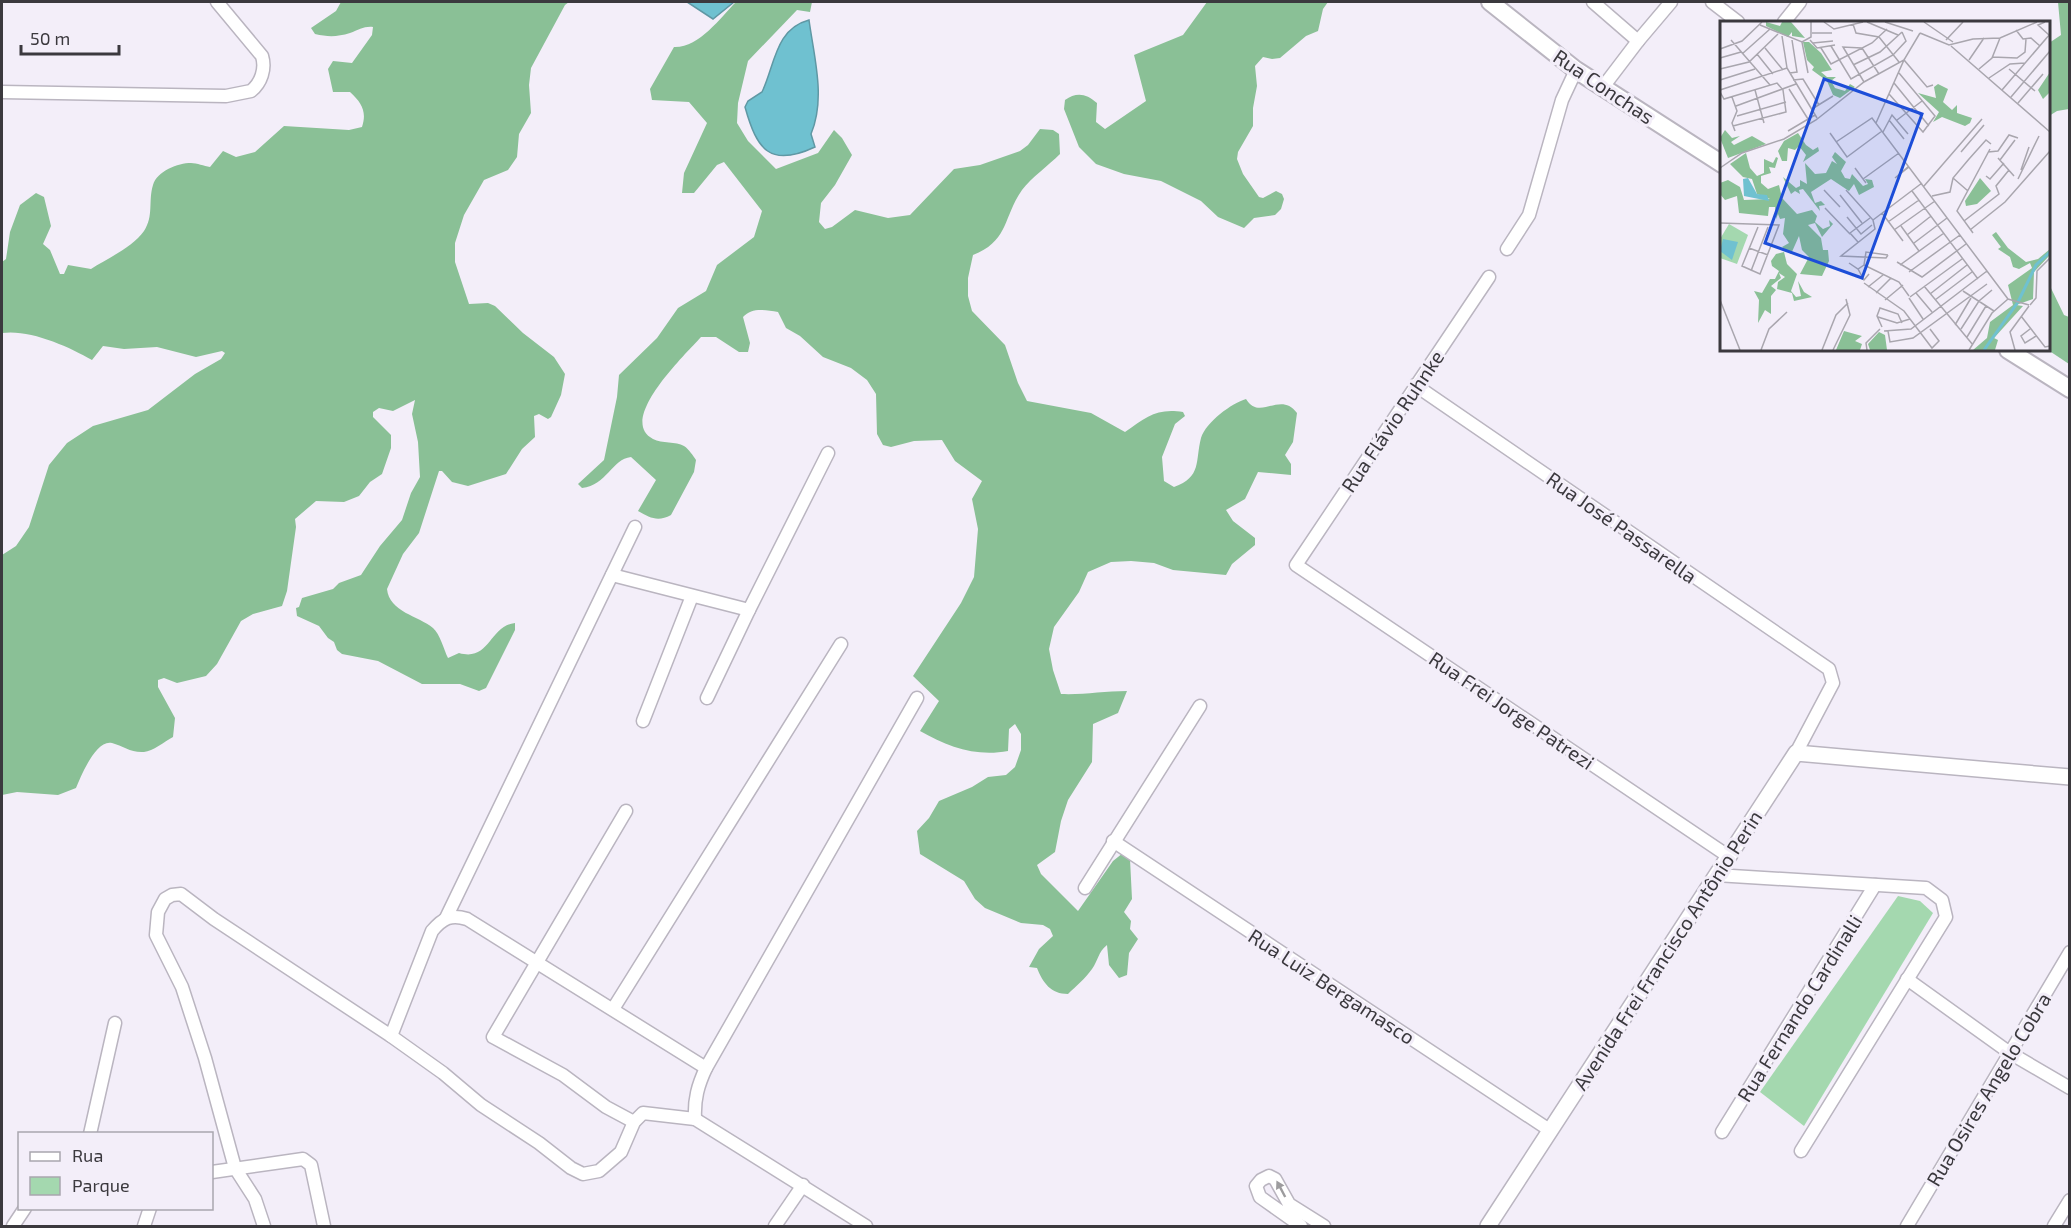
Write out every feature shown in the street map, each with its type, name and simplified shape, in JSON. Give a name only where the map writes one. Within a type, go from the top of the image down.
[{"type":"main road","name":"Rua Conchas","points":[[1490,2],[1576,70],[1720,163]]},
{"type":"main road","points":[[2010,351],[2070,389]]},
{"type":"street","points":[[2,92],[226,96],[251,92],[261,77],[264,67],[262,56],[218,2]]},
{"type":"street","points":[[1593,2],[1638,40]]},
{"type":"street","points":[[1603,87],[1638,40],[1671,2]]},
{"type":"street","points":[[1712,2],[1737,21]]},
{"type":"street","points":[[1785,21],[1800,2]]},
{"type":"street","points":[[1507,249],[1529,215],[1562,100],[1576,70]]},
{"type":"street","name":"Rua Flávio Ruhnke","points":[[1296,565],[1489,277]]},
{"type":"street","name":"Rua José Passarella","points":[[1415,385],[1828,669]]},
{"type":"street","points":[[708,698],[748,610],[828,453]]},
{"type":"street","points":[[446,918],[634,527]]},
{"type":"street","name":"Rua Frei Jorge Patrezi","points":[[1296,565],[1728,856]]},
{"type":"street","points":[[612,575],[748,610]]},
{"type":"street","points":[[643,721],[692,596]]},
{"type":"street","points":[[612,1009],[841,644]]},
{"type":"street","name":"Avenida Frei Francisco Antônio Perin","points":[[1488,1227],[1796,753],[1833,683],[1828,669]]},
{"type":"street","points":[[695,1119],[697,1086],[706,1068],[917,698]]},
{"type":"street","points":[[1085,888],[1200,706]]},
{"type":"street","points":[[1796,753],[2070,777]]},
{"type":"street","points":[[626,811],[494,1037],[563,1075],[606,1107],[634,1122]]},
{"type":"street","name":"Rua Luiz Bergamasco","points":[[1113,841],[1551,1131]]},
{"type":"street","points":[[1716,875],[1926,888],[1942,900],[1946,917],[1801,1151]]},
{"type":"street","name":"Rua Fernando Cardinalli","points":[[1722,1132],[1875,885]]},
{"type":"street","points":[[264,1227],[255,1199],[236,1168],[183,987],[156,935],[158,912],[165,899],[172,895],[181,894],[224,926],[391,1036],[481,1105],[583,1174],[599,1171],[621,1152],[634,1122],[643,1113],[695,1119],[803,1185],[866,1227]]},
{"type":"street","points":[[391,1036],[432,931],[442,920],[454,915],[467,919],[706,1068]]},
{"type":"street","name":"Rua Osires Angelo Cobra","points":[[1907,1227],[2070,952]]},
{"type":"street","points":[[1907,980],[2010,1053],[2070,1088]]},
{"type":"street","points":[[90,1132],[115,1023]]},
{"type":"street","points":[[213,1172],[303,1159],[311,1165],[324,1227]]},
{"type":"street","points":[[1301,1227],[1260,1197],[1256,1186],[1261,1180],[1269,1176],[1275,1179],[1289,1204],[1324,1227]]},
{"type":"street","points":[[775,1227],[803,1185]]},
{"type":"street","points":[[2054,1227],[2070,1200]]},
{"type":"street","points":[[13,1227],[24,1210]]},
{"type":"street","points":[[144,1227],[150,1210]]},
{"type":"green space","points":[[341,2],[569,2],[565,5],[531,68],[529,85],[531,113],[519,134],[517,157],[508,170],[484,180],[464,215],[455,243],[455,262],[469,304],[488,303],[495,306],[523,333],[554,357],[565,374],[561,395],[551,417],[548,419],[539,414],[534,416],[535,437],[522,449],[506,474],[468,486],[452,482],[442,471],[439,471],[419,533],[403,554],[387,589],[393,603],[433,628],[448,658],[459,653],[477,653],[506,626],[515,623],[515,630],[486,688],[479,691],[460,684],[422,684],[378,661],[342,654],[319,626],[297,616],[296,608],[299,607],[302,598],[333,589],[339,583],[361,575],[380,546],[402,520],[411,493],[420,477],[418,442],[412,414],[415,400],[393,411],[379,408],[373,412],[373,417],[391,435],[391,448],[382,474],[370,482],[359,496],[344,502],[316,501],[295,519],[296,527],[287,591],[282,606],[253,614],[241,621],[217,664],[206,676],[177,683],[164,678],[158,680],[158,687],[175,718],[173,737],[144,752],[106,743],[95,752],[76,788],[58,795],[17,792],[2,795],[2,555],[16,546],[29,527],[49,465],[67,443],[93,426],[148,410],[195,374],[221,359],[225,353],[222,351],[196,357],[157,347],[124,349],[103,346],[92,360],[72,349],[36,336],[13,332],[2,333],[2,262],[6,259],[10,232],[20,205],[36,193],[44,197],[51,226],[43,244],[50,250],[60,274],[64,274],[68,265],[91,269],[127,247],[144,231],[149,220],[153,185],[163,172],[180,164],[196,163],[210,167],[223,151],[236,157],[255,152],[284,126],[349,130],[362,127],[364,112],[358,100],[350,92],[333,92],[328,69],[333,61],[352,63],[372,35],[373,27],[332,36],[315,34],[311,28],[336,11]]},
{"type":"green space","points":[[736,2],[812,2],[810,12],[797,10],[748,61],[738,103],[737,123],[748,141],[776,169],[818,153],[834,130],[842,138],[852,155],[835,185],[821,203],[819,222],[825,229],[832,227],[855,210],[888,218],[910,215],[954,169],[980,165],[1020,151],[1028,145],[1040,129],[1053,130],[1059,134],[1060,154],[1022,190],[1004,227],[993,243],[973,255],[968,278],[968,296],[972,311],[1005,345],[1027,401],[1091,413],[1125,432],[1152,415],[1166,411],[1183,412],[1185,416],[1175,424],[1162,457],[1164,481],[1174,487],[1183,483],[1193,473],[1201,438],[1208,426],[1234,405],[1246,399],[1257,408],[1284,404],[1297,413],[1293,442],[1285,455],[1291,464],[1291,475],[1258,472],[1245,499],[1226,510],[1233,521],[1255,538],[1255,545],[1232,564],[1226,575],[1173,570],[1154,563],[1111,562],[1088,572],[1079,592],[1054,627],[1049,649],[1061,694],[1127,691],[1118,713],[1093,724],[1092,762],[1068,800],[1055,852],[1037,865],[1041,874],[1078,911],[1113,861],[1123,853],[1130,859],[1132,899],[1124,912],[1131,921],[1130,929],[1138,939],[1129,953],[1127,975],[1119,978],[1109,965],[1107,945],[1089,973],[1068,994],[1052,990],[1045,983],[1037,968],[1029,967],[1039,949],[1053,936],[1050,929],[1043,925],[1021,923],[985,908],[975,899],[964,881],[920,854],[917,831],[929,818],[939,801],[972,787],[988,777],[1006,775],[1015,767],[1021,750],[1021,734],[1015,724],[1009,729],[1008,751],[996,753],[962,749],[941,742],[920,731],[939,701],[913,676],[961,603],[974,577],[978,529],[972,499],[982,481],[955,461],[942,440],[914,441],[891,447],[883,445],[877,434],[876,394],[867,380],[851,368],[823,357],[800,336],[786,328],[778,312],[755,310],[743,317],[750,343],[748,352],[739,352],[716,337],[701,337],[670,371],[648,403],[643,417],[644,430],[657,441],[684,446],[696,460],[694,472],[671,515],[654,518],[638,511],[656,480],[631,457],[619,462],[591,486],[582,488],[578,484],[604,460],[617,397],[619,375],[657,338],[678,308],[706,291],[717,265],[754,237],[762,211],[724,162],[717,165],[694,193],[682,193],[684,173],[707,123],[689,102],[652,100],[650,89],[674,47],[692,43],[716,24]]},
{"type":"green space","points":[[1207,2],[1328,2],[1323,9],[1318,31],[1306,36],[1280,58],[1263,57],[1255,66],[1257,86],[1253,126],[1238,152],[1237,159],[1243,174],[1259,197],[1263,198],[1276,191],[1282,194],[1284,199],[1281,209],[1275,215],[1254,218],[1244,228],[1218,217],[1201,201],[1161,181],[1124,174],[1096,164],[1079,147],[1064,109],[1065,100],[1069,97],[1081,95],[1089,97],[1097,103],[1096,122],[1105,129],[1146,101],[1134,55],[1183,35]]},
{"type":"green space","points":[[2058,2],[2069,2],[2069,109],[2057,111],[2050,115],[2050,42],[2061,35]]},
{"type":"green space","points":[[2050,286],[2064,315],[2069,317],[2069,364],[2050,351]]},
{"type":"green space","points":[[1898,896],[1920,901],[1933,913],[1804,1126],[1760,1092]]},
{"type":"water","points":[[687,2],[734,2],[713,19]]},
{"type":"water","points":[[809,20],[818,77],[818,106],[811,134],[815,147],[787,156],[776,155],[761,144],[745,107],[748,101],[762,92],[778,49],[789,31]]}]
